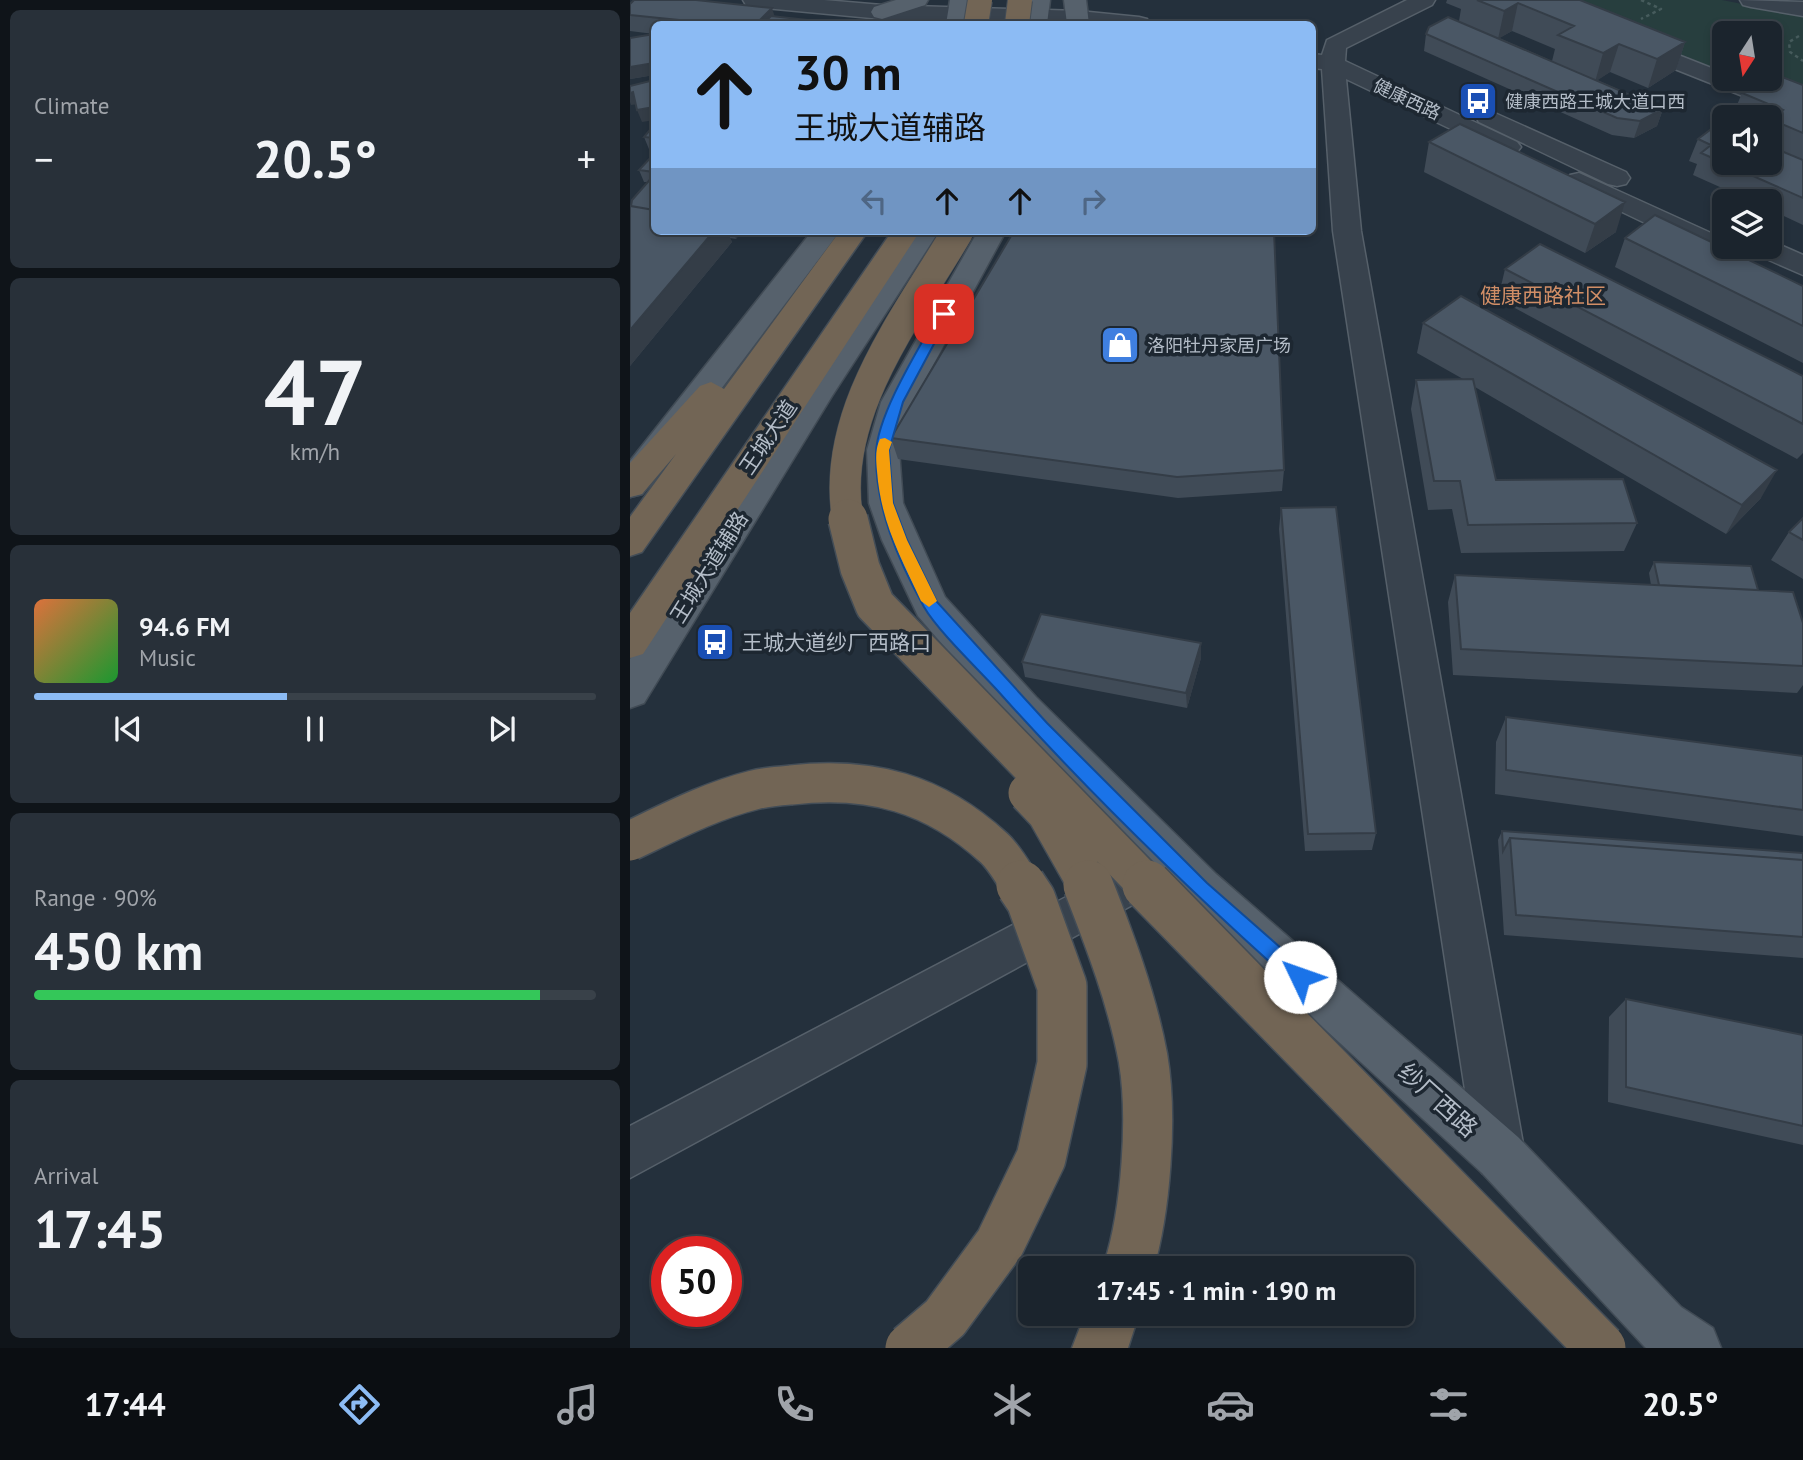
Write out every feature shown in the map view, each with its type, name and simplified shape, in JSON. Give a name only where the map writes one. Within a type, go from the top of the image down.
[{"type":"highway","points":[[959,18],[980,0]]},
{"type":"highway","points":[[1020,0],[1032,15]]},
{"type":"highway","points":[[630,485],[849,235]]},
{"type":"highway","points":[[630,529],[850,235]]},
{"type":"highway","points":[[630,543],[850,235]]},
{"type":"highway","name":"王城大道","points":[[630,643],[902,235]]},
{"type":"highway","points":[[956,235],[874,376],[847,449],[845,486],[848,525],[858,566],[875,605],[898,643],[946,704],[1046,813],[1087,882],[1113,948],[1143,1059],[1148,1153],[1130,1256]]},
{"type":"highway","points":[[875,605],[1601,1348]]},
{"type":"highway","points":[[630,841],[708,804],[756,789],[820,782],[871,785],[904,793],[948,814],[996,849],[1031,900],[1062,986],[1062,1064],[1041,1158],[1000,1243],[945,1318],[910,1348]]},
{"type":"highway","points":[[1100,1348],[1108,1326]]},
{"type":"main road","points":[[882,12],[917,0]]},
{"type":"main road","points":[[630,485],[823,235]]},
{"type":"main road","name":"王城大道辅路","points":[[630,692],[820,390],[922,235]]},
{"type":"main road","points":[[990,235],[932,334],[897,402],[883,450],[886,503],[931,606],[1022,709],[1174,861]]},
{"type":"main road","name":"纱厂西路","points":[[1174,861],[1500,1155],[1662,1326],[1693,1348]]},
{"type":"street","points":[[1424,0],[1323,53],[1347,231],[1500,1155]]},
{"type":"street","points":[[1751,0],[1803,9]]},
{"type":"street","points":[[745,3],[780,1],[959,18]]},
{"type":"street","points":[[745,3],[959,18],[1077,14],[1120,21]]},
{"type":"street","points":[[1615,37],[1803,113]]},
{"type":"street","name":"健康西路","points":[[1323,53],[1712,233]]},
{"type":"street","name":"健康西路","points":[[1759,259],[1803,288]]},
{"type":"street","name":"健康西路","points":[[1781,259],[1803,266]]},
{"type":"street","points":[[630,1153],[1174,861]]},
{"type":"path","points":[[1639,20],[1661,9],[1642,0]]},
{"type":"path","points":[[1803,36],[1789,42],[1790,52],[1803,61]]},
{"type":"green space","points":[[1548,0],[1722,0],[1803,16],[1803,104],[1771,91],[1782,91],[1782,21],[1712,21],[1712,67]]},
{"type":"building","points":[[634,0],[696,0],[772,8],[759,21],[689,21],[630,15],[630,4]]},
{"type":"building","points":[[1477,0],[1580,0],[1685,42],[1657,59],[1619,44],[1603,53],[1558,35],[1574,26],[1518,3],[1504,11]]},
{"type":"building","points":[[771,16],[817,21],[766,21]]},
{"type":"building","points":[[1448,17],[1663,109],[1640,121],[1617,118],[1426,34],[1429,27]]},
{"type":"building","points":[[651,34],[651,64],[630,67],[630,38]]},
{"type":"building","points":[[1782,77],[1803,85],[1803,133],[1782,124],[1782,105],[1771,105],[1742,93],[1782,91]]},
{"type":"building","points":[[651,81],[651,108],[637,110],[630,86]]},
{"type":"building","points":[[1460,124],[1625,202],[1595,224],[1429,142]]},
{"type":"building","points":[[651,129],[651,138],[644,137]]},
{"type":"building","points":[[1712,131],[1712,158],[1701,153],[1711,145],[1698,139]]},
{"type":"building","points":[[1782,151],[1803,160],[1803,198],[1751,175],[1782,175]]},
{"type":"building","points":[[651,157],[651,172],[639,170]]},
{"type":"building","points":[[651,178],[651,209],[631,206],[632,200]]},
{"type":"building","points":[[630,206],[651,210],[651,235],[711,235],[630,330]]},
{"type":"building","points":[[1655,215],[1712,242],[1712,259],[1747,259],[1803,286],[1803,326],[1625,238]]},
{"type":"building","name":"洛阳牡丹家居广场","points":[[1012,235],[1274,235],[1284,470],[1177,477],[891,438]]},
{"type":"building","points":[[1540,244],[1803,376],[1803,424],[1505,269]]},
{"type":"building","points":[[1461,296],[1777,470],[1742,505],[1423,323]]},
{"type":"building","points":[[1473,379],[1496,480],[1623,479],[1637,523],[1468,525],[1460,481],[1434,481],[1416,380]]},
{"type":"building","points":[[1336,507],[1376,833],[1308,834],[1281,508]]},
{"type":"building","points":[[1803,518],[1803,540],[1789,532]]},
{"type":"building","points":[[1654,562],[1751,566],[1758,590],[1659,585]]},
{"type":"building","points":[[1455,575],[1793,592],[1803,623],[1803,666],[1461,649]]},
{"type":"building","points":[[1041,614],[1201,643],[1186,693],[1022,662]]},
{"type":"building","points":[[1506,717],[1803,756],[1803,810],[1506,770]]},
{"type":"building","points":[[1502,831],[1803,853],[1803,860],[1510,838],[1503,851]]},
{"type":"building","points":[[1510,838],[1803,860],[1803,937],[1516,915]]},
{"type":"building","points":[[1626,999],[1803,1035],[1803,1126],[1626,1087]]},
{"type":"slow traffic","points":[[885,442],[883,450],[886,503],[929,601]]},
{"type":"place","name":"健康西路王城大道口西","points":[[1478,101]]},
{"type":"place","name":"洛阳牡丹家居广场","points":[[1120,345]]},
{"type":"place","name":"王城大道纱厂西路口","points":[[715,642]]},
{"type":"district","name":"健康西路社区","points":[[1543,295]]},
{"type":"route","points":[[944,314],[897,402],[883,450],[886,503],[931,606],[1022,709],[1201,888],[1300,977]]}]
